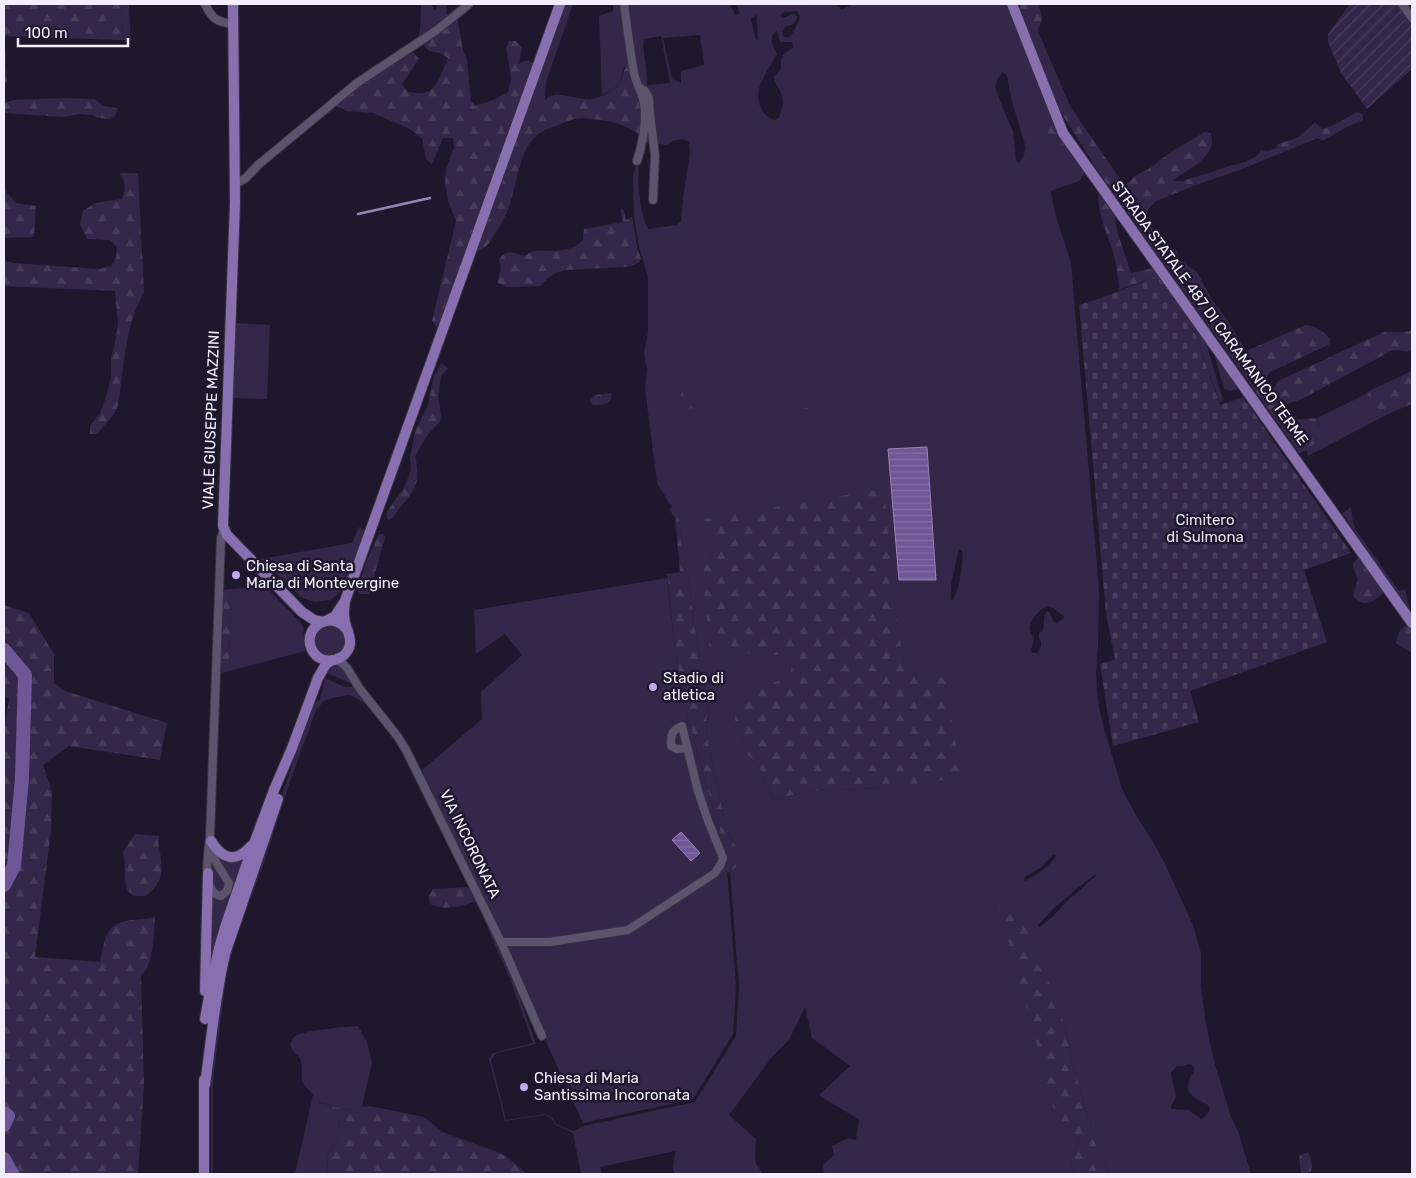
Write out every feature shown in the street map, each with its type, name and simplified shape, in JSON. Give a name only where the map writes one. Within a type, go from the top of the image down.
[{"type":"main road","name":"VIALE GIUSEPPE MAZZINI","points":[[224,530],[222,523],[235,184],[233,4]]},
{"type":"main road","points":[[310,638],[314,628],[335,616],[345,601],[560,4]]},
{"type":"main road","name":"STRADA STATALE 487 DI CARAMANICO TERME","points":[[1012,4],[1063,133],[1412,623]]},
{"type":"main road","points":[[224,530],[302,612],[307,620],[311,646],[318,660],[318,678]]},
{"type":"main road","points":[[205,1019],[210,985],[220,942],[232,905],[318,678],[326,664],[344,655],[348,650],[350,639],[344,620],[345,601]]},
{"type":"main road","points":[[302,612],[314,620],[338,622],[348,631]]},
{"type":"main road","points":[[315,654],[325,660],[334,660]]},
{"type":"main road","points":[[204,1174],[205,1085],[220,978],[225,954],[268,830],[292,748]]},
{"type":"main road","points":[[210,839],[219,852],[231,858],[243,854],[255,841]]},
{"type":"main road","points":[[205,1085],[202,1066],[205,1019],[208,873]]},
{"type":"street","points":[[205,4],[214,19],[233,24]]},
{"type":"street","points":[[235,184],[246,178],[258,165],[357,83],[437,30],[469,4]]},
{"type":"street","points":[[624,4],[633,67],[644,103],[645,122],[642,145],[636,161]]},
{"type":"street","points":[[1402,4],[1412,18]]},
{"type":"street","points":[[639,87],[645,91],[649,98],[655,155],[654,200]]},
{"type":"street","name":"VIALE GIUSEPPE MAZZINI","points":[[210,839],[214,859],[229,883],[226,893],[219,896],[213,892],[208,882],[208,873],[221,555],[222,534],[224,530]]},
{"type":"street","points":[[221,555],[225,548],[236,544]]},
{"type":"street","name":"VIA INCORONATA","points":[[348,650],[353,676]]},
{"type":"street","name":"VIA INCORONATA","points":[[334,660],[345,665],[360,689],[406,750],[501,942],[542,1036]]},
{"type":"street","points":[[501,942],[550,942],[628,930],[715,873],[723,858],[698,791],[687,748]]},
{"type":"green space","points":[[4,4],[121,4],[123,40],[4,36]]},
{"type":"green space","points":[[121,4],[129,4],[131,41],[123,40]]},
{"type":"green space","points":[[421,4],[431,4],[435,10],[439,4],[446,4],[447,18],[418,40],[420,29]]},
{"type":"green space","points":[[564,4],[573,4],[546,82],[545,101],[526,130],[517,136]]},
{"type":"green space","points":[[613,4],[622,4],[631,63],[624,68],[620,83],[602,95],[599,16],[613,11]]},
{"type":"green space","points":[[624,4],[730,4],[735,15],[740,13],[736,4],[835,4],[842,9],[850,6],[847,4],[1012,4],[1049,100],[1087,170],[1079,181],[1051,191],[1055,213],[1071,263],[1099,588],[1096,674],[1099,708],[1122,789],[1164,862],[1193,925],[1201,953],[1201,987],[1214,1061],[1251,1174],[1109,1174],[1095,1142],[1072,1060],[1065,1026],[995,888],[1054,1109],[1079,1140],[1070,1161],[1074,1174],[824,1174],[823,1165],[834,1155],[832,1146],[848,1138],[856,1140],[859,1120],[819,1095],[850,1066],[812,1038],[805,1007],[789,1040],[772,1057],[729,1115],[756,1139],[755,1162],[763,1174],[675,1174],[673,1170],[675,1151],[600,1167],[602,1174],[581,1174],[573,1133],[556,1125],[551,1118],[545,1115],[505,1121],[489,1059],[493,1053],[533,1043],[510,979],[476,901],[401,751],[386,726],[403,751],[503,951],[536,1044],[497,1053],[491,1060],[506,1120],[545,1114],[552,1117],[556,1124],[573,1131],[584,1126],[695,1102],[736,1036],[739,987],[730,872],[739,866],[741,855],[730,836],[724,817],[711,757],[706,730],[708,696],[705,689],[693,620],[690,588],[682,550],[678,517],[657,483],[645,388],[647,370],[644,353],[648,332],[648,277],[639,247],[634,217],[633,175],[642,145],[639,87]],"holes":[[[797,11],[800,17],[796,28],[788,38],[782,34],[785,26],[793,24],[797,16],[793,14],[782,18],[780,16],[784,12]],[[757,15],[758,40],[756,39],[751,18]],[[777,31],[780,42],[792,42],[793,48],[783,55],[781,68],[774,77],[783,102],[779,118],[775,120],[763,113],[758,101],[762,80],[777,54],[772,36]],[[700,35],[704,65],[681,71],[681,83],[672,79],[663,38]],[[661,36],[670,83],[647,85],[644,39]],[[1003,72],[1007,76],[1011,98],[1026,148],[1019,163],[1016,162],[1013,131],[995,87],[998,78]],[[682,139],[689,142],[690,153],[681,221],[677,225],[648,229],[645,222],[640,204],[638,174],[640,154],[645,142],[667,145],[672,141]],[[927,447],[900,580],[888,450]],[[959,549],[962,551],[962,569],[953,600],[950,598],[951,585]],[[714,550],[894,600],[905,671],[884,788],[808,791],[774,800],[759,767],[737,741],[790,675],[795,656],[702,572]],[[1046,606],[1049,606],[1064,616],[1064,618],[1057,623],[1053,621],[1050,613],[1047,611],[1043,631],[1039,633],[1040,648],[1037,653],[1033,653],[1031,651],[1034,639],[1030,627],[1037,613]],[[1054,854],[1056,856],[1050,864],[1024,880],[1025,877],[1040,868]],[[1096,874],[1052,917],[1039,928],[1038,925],[1054,908]],[[1190,1064],[1194,1067],[1188,1083],[1189,1092],[1196,1099],[1208,1105],[1210,1110],[1201,1119],[1188,1110],[1171,1109],[1176,1097],[1171,1073],[1177,1066]]]},
{"type":"green space","points":[[1017,4],[1039,4],[1042,16],[1041,22],[1030,40]]},
{"type":"green space","points":[[1350,4],[1398,4],[1412,22],[1412,69],[1367,109],[1341,73],[1328,42],[1328,34]]},
{"type":"green space","points":[[457,17],[463,50],[467,60],[471,101],[475,106],[493,100],[508,92],[511,78],[506,48],[509,41],[516,41],[522,48],[519,63],[528,60],[534,64],[439,330],[432,321],[456,221],[448,201],[445,182],[446,168],[454,148],[453,138],[443,138],[432,164],[426,159],[422,138],[408,128],[373,113],[347,111],[335,105],[354,87],[411,50],[419,59],[402,84],[408,92],[422,93],[429,91],[439,79],[448,58],[440,53],[429,51],[421,42]]},
{"type":"green space","points":[[1037,29],[1071,108],[1065,105],[1059,109],[1030,40]]},
{"type":"green space","points":[[4,36],[7,82],[4,83]]},
{"type":"green space","points":[[631,63],[642,103],[641,136],[618,124],[587,118],[571,120],[540,133],[530,142],[526,149],[511,202],[503,220],[488,245],[475,252],[517,136],[526,130],[542,103],[555,95],[585,99],[600,97],[620,83],[625,69]]},
{"type":"green space","points":[[94,99],[104,106],[118,110],[114,117],[108,119],[79,114],[64,117],[4,113],[4,103],[13,100]]},
{"type":"green space","points":[[1065,105],[1071,108],[1125,186],[1135,176],[1152,167],[1169,153],[1205,132],[1211,133],[1212,141],[1208,153],[1197,164],[1172,181],[1188,179],[1194,181],[1196,185],[1156,201],[1133,204],[1127,195],[1117,199],[1059,109]]},
{"type":"green space","points":[[1050,107],[1065,144],[1061,146],[1050,141],[1046,119]]},
{"type":"green space","points":[[1358,112],[1363,115],[1363,120],[1322,141],[1318,138],[1276,155],[1278,144],[1300,136],[1315,122],[1322,129]]},
{"type":"green space","points":[[1276,148],[1276,155],[1240,170],[1196,185],[1188,179],[1245,162],[1257,156],[1261,150],[1268,151]]},
{"type":"green space","points":[[119,173],[138,173],[144,293],[132,319],[118,406],[97,434],[90,434],[90,426],[100,413],[111,377],[111,359],[118,323],[115,291],[4,286],[4,261],[99,269],[111,266],[116,258],[117,247],[110,240],[87,239],[80,224],[83,211],[95,203],[122,199],[125,185]]},
{"type":"green space","points":[[4,189],[16,203],[36,206],[34,237],[4,238]]},
{"type":"green space","points":[[1098,195],[1106,199],[1114,210],[1117,231],[1131,273],[1154,268],[1196,325],[1195,333],[1155,277],[1119,290],[1115,259],[1102,219]]},
{"type":"green space","points":[[1130,200],[1133,204],[1156,201],[1148,210],[1146,219],[1164,241],[1177,251],[1179,259],[1197,272],[1211,298],[1228,321],[1246,351],[1253,372],[1251,385],[1122,205]]},
{"type":"green space","points":[[621,208],[624,211],[626,220],[632,217],[641,259],[639,262],[626,267],[562,271],[552,275],[540,286],[507,287],[498,283],[499,260],[504,254],[510,252],[524,256],[534,251],[557,251],[571,248],[583,240],[584,229],[623,222]]},
{"type":"green space","name":"Cimitero di Sulmona","points":[[1155,277],[1195,333],[1220,405],[1243,397],[1351,553],[1304,570],[1327,642],[1190,691],[1199,722],[1113,746],[1100,664],[1115,659],[1106,614],[1079,305]]},
{"type":"green space","points":[[235,323],[270,325],[267,399],[232,398]]},
{"type":"green space","points":[[1196,325],[1204,336],[1223,400],[1220,403],[1195,333]]},
{"type":"green space","points":[[1306,325],[1325,333],[1330,338],[1330,344],[1270,372],[1266,379],[1266,386],[1274,388],[1278,381],[1384,332],[1412,330],[1412,351],[1391,351],[1302,399],[1287,404],[1284,412],[1292,420],[1317,418],[1318,422],[1319,430],[1316,441],[1310,448],[1299,453],[1251,385],[1253,372],[1246,351]]},
{"type":"green space","points":[[1212,347],[1242,387],[1231,391],[1224,389]]},
{"type":"green space","points":[[441,363],[448,368],[441,376],[438,396],[441,414],[440,421],[427,436],[415,456],[417,465],[416,485],[394,516],[388,520],[386,515],[388,510],[403,489],[411,470],[410,458],[415,431],[428,405],[433,379]]},
{"type":"green space","points":[[1412,371],[1412,404],[1392,412],[1379,411],[1370,406],[1367,396],[1371,390]]},
{"type":"green space","points":[[684,389],[687,390],[689,395],[688,401],[693,408],[685,409],[680,403],[680,396]]},
{"type":"green space","points":[[1371,390],[1367,396],[1379,411],[1392,412],[1308,456],[1307,449],[1312,447],[1319,424],[1317,418]]},
{"type":"green space","points":[[611,393],[611,400],[606,404],[593,405],[590,402],[596,395]]},
{"type":"green space","points":[[808,407],[814,413],[808,419],[802,413]]},
{"type":"green space","points":[[884,489],[894,600],[905,670],[945,674],[961,778],[884,788],[808,791],[774,800],[759,767],[736,741],[735,702],[790,675],[794,656],[710,651],[702,572],[714,550],[704,519]]},
{"type":"green space","points":[[672,507],[678,516],[682,550],[690,588],[693,620],[705,689],[708,696],[706,730],[711,757],[724,817],[730,836],[744,862],[727,873],[726,856],[684,704],[675,648],[667,574],[680,572],[675,518],[669,509]]},
{"type":"green space","points":[[1351,507],[1356,530],[1399,591],[1405,589],[1412,614],[1342,513]]},
{"type":"green space","points":[[359,527],[365,531],[347,585],[330,600],[315,602],[302,598],[260,559],[352,543]]},
{"type":"green space","points":[[379,534],[384,534],[385,538],[369,594],[360,594],[357,590],[367,560]]},
{"type":"green space","points":[[1361,556],[1384,592],[1373,601],[1365,603],[1357,600],[1353,595],[1357,580],[1353,564]]},
{"type":"green space","points":[[667,578],[684,704],[726,856],[736,986],[733,1034],[693,1099],[583,1123],[422,770],[482,719],[481,692],[522,655],[505,634],[476,654],[474,610]]},
{"type":"green space","points":[[259,580],[303,626],[305,651],[229,671],[231,589],[245,588]]},
{"type":"green space","points":[[231,589],[229,671],[220,673],[223,590]]},
{"type":"green space","points":[[4,605],[29,613],[54,654],[54,683],[65,691],[167,723],[160,760],[69,746],[43,765],[52,792],[51,830],[35,957],[100,962],[105,939],[111,929],[123,922],[155,917],[151,957],[149,965],[141,975],[144,1087],[138,1174],[4,1174],[4,732],[9,698],[4,697]]},
{"type":"green space","points":[[1407,624],[1412,630],[1412,653],[1396,642],[1399,632]]},
{"type":"green space","points":[[330,625],[341,630],[346,641],[341,652],[330,657],[319,652],[314,641],[319,630]]},
{"type":"green space","points":[[335,666],[343,669],[351,682],[326,673]]},
{"type":"green space","points":[[325,678],[345,687],[354,687],[386,726],[363,702],[350,695],[324,701],[316,710],[287,790],[265,860],[236,937],[226,977],[213,1081],[213,1174],[211,1174],[211,1060],[223,975],[311,707],[320,699]]},
{"type":"green space","points":[[135,834],[159,836],[160,877],[156,886],[146,896],[135,896],[127,891],[126,886],[123,852]]},
{"type":"green space","points":[[216,857],[243,861],[212,964],[210,962],[211,899],[214,897],[220,899],[229,894],[232,884]]},
{"type":"green space","points":[[214,864],[225,880],[226,888],[221,891],[213,887],[210,869]]},
{"type":"green space","points":[[468,887],[476,901],[453,907],[441,907],[430,904],[429,896],[433,889]]},
{"type":"green space","points":[[994,887],[1029,933],[1047,977],[1065,1026],[1072,1060],[1095,1142],[1109,1174],[1074,1174],[1070,1161],[1079,1140],[1054,1110]]},
{"type":"green space","points":[[358,1026],[367,1042],[372,1062],[362,1107],[370,1106],[424,1117],[443,1132],[505,1155],[527,1174],[505,1156],[444,1134],[424,1119],[359,1113],[318,1102],[316,1113],[338,1119],[341,1133],[327,1156],[328,1174],[295,1174],[313,1095],[302,1082],[301,1061],[290,1044],[294,1037],[306,1032]]},
{"type":"green space","points":[[317,1102],[359,1113],[370,1108],[425,1119],[444,1134],[505,1156],[525,1174],[328,1174],[327,1156],[341,1133],[338,1119],[315,1113]]},
{"type":"green space","points":[[1308,1152],[1312,1163],[1311,1172],[1301,1174],[1299,1156]]},
{"type":"shaded area","points":[[927,447],[936,580],[899,580],[888,449]]},
{"type":"shaded area","points":[[681,832],[700,853],[691,861],[672,840]]},
{"type":"waterway","points":[[358,214],[430,198]]},
{"type":"waterway","points":[[4,650],[25,675],[22,778],[14,866],[4,885]]},
{"type":"waterway","points":[[4,1113],[8,1116],[4,1125]]},
{"type":"waterway","points":[[4,1159],[12,1174]]},
{"type":"place","name":"Chiesa di Santa Maria di Montevergine","points":[[236,575]]},
{"type":"place","name":"Stadio di atletica","points":[[653,687]]},
{"type":"place","name":"Chiesa di Maria Santissima Incoronata","points":[[524,1087]]}]
